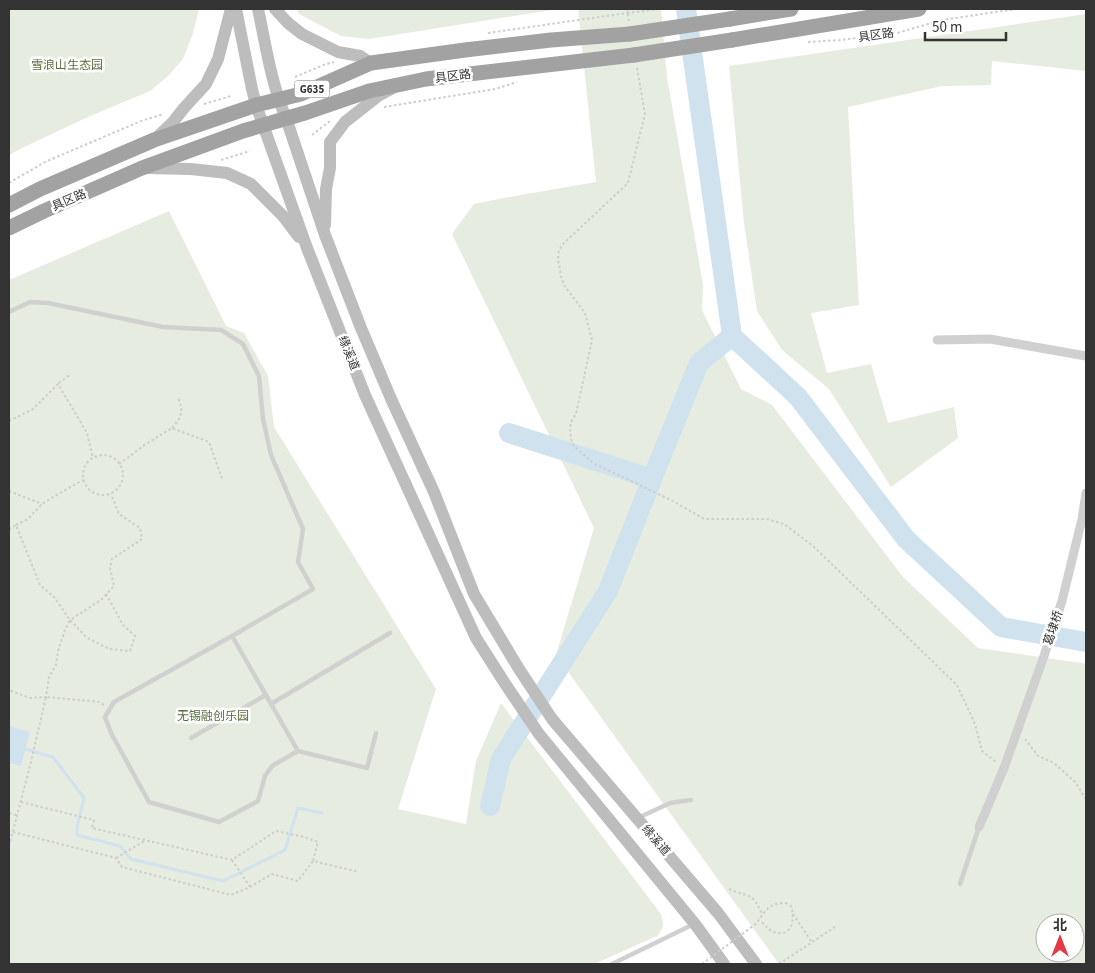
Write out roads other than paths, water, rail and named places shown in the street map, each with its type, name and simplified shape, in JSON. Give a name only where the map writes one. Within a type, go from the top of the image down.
[{"type":"highway","name":"具区路","points":[[9,205],[40,189],[154,140],[256,105],[300,94],[371,63],[730,19],[791,9]]},
{"type":"highway","name":"具区路","points":[[9,228],[44,210],[142,168],[243,131],[305,113],[369,91],[426,79],[636,60],[732,40],[919,9]]},
{"type":"main road","points":[[154,140],[173,122],[206,84],[218,59],[230,9]]},
{"type":"main road","name":"缘溪道","points":[[236,9],[256,105],[307,248],[365,395],[476,638],[539,734],[695,924],[724,964]]},
{"type":"main road","name":"缘溪道","points":[[258,9],[278,100],[286,118],[325,235],[361,328],[434,492],[474,594],[519,669],[552,719],[718,914],[756,964]]},
{"type":"main road","points":[[276,9],[288,23],[302,34],[338,52],[360,56],[371,63]]},
{"type":"main road","points":[[325,235],[330,142],[345,122],[378,96],[401,84]]},
{"type":"main road","points":[[142,168],[192,169],[227,173],[251,184],[283,216],[307,248]]},
{"type":"street","points":[[937,340],[990,339],[1086,356]]},
{"type":"street","name":"葛埭桥","points":[[979,827],[1004,768],[1062,601],[1082,520],[1086,493]]},
{"type":"lane","points":[[9,312],[30,302],[48,303],[163,327],[221,330],[243,344],[259,376],[263,419],[271,455],[303,529],[298,562],[313,589],[114,702],[105,717],[111,733],[148,802],[219,822],[258,801],[265,776],[272,766],[298,751],[367,768],[376,733]]},
{"type":"lane","points":[[271,704],[390,633]]},
{"type":"lane","points":[[232,636],[298,751]]},
{"type":"lane","points":[[190,738],[266,695]]},
{"type":"lane","points":[[637,819],[670,802],[691,800]]},
{"type":"lane","points":[[960,884],[979,827]]},
{"type":"lane","points":[[612,964],[695,924]]},
{"type":"water","points":[[9,726],[30,732],[21,766],[9,763]]},
{"type":"waterway","points":[[686,9],[732,336]]},
{"type":"waterway","points":[[490,806],[501,759],[608,591],[699,363],[732,336],[798,397],[906,539],[1001,627],[1086,642]]},
{"type":"waterway","points":[[509,433],[652,479]]},
{"type":"waterway","points":[[25,749],[53,757],[84,798],[77,835],[120,846],[131,859],[223,881],[285,850],[298,808],[322,813]]},
{"type":"park label","name":"雪浪山生态园","points":[[67,65]]},
{"type":"park label","name":"无锡融创乐园","points":[[213,716]]}]
